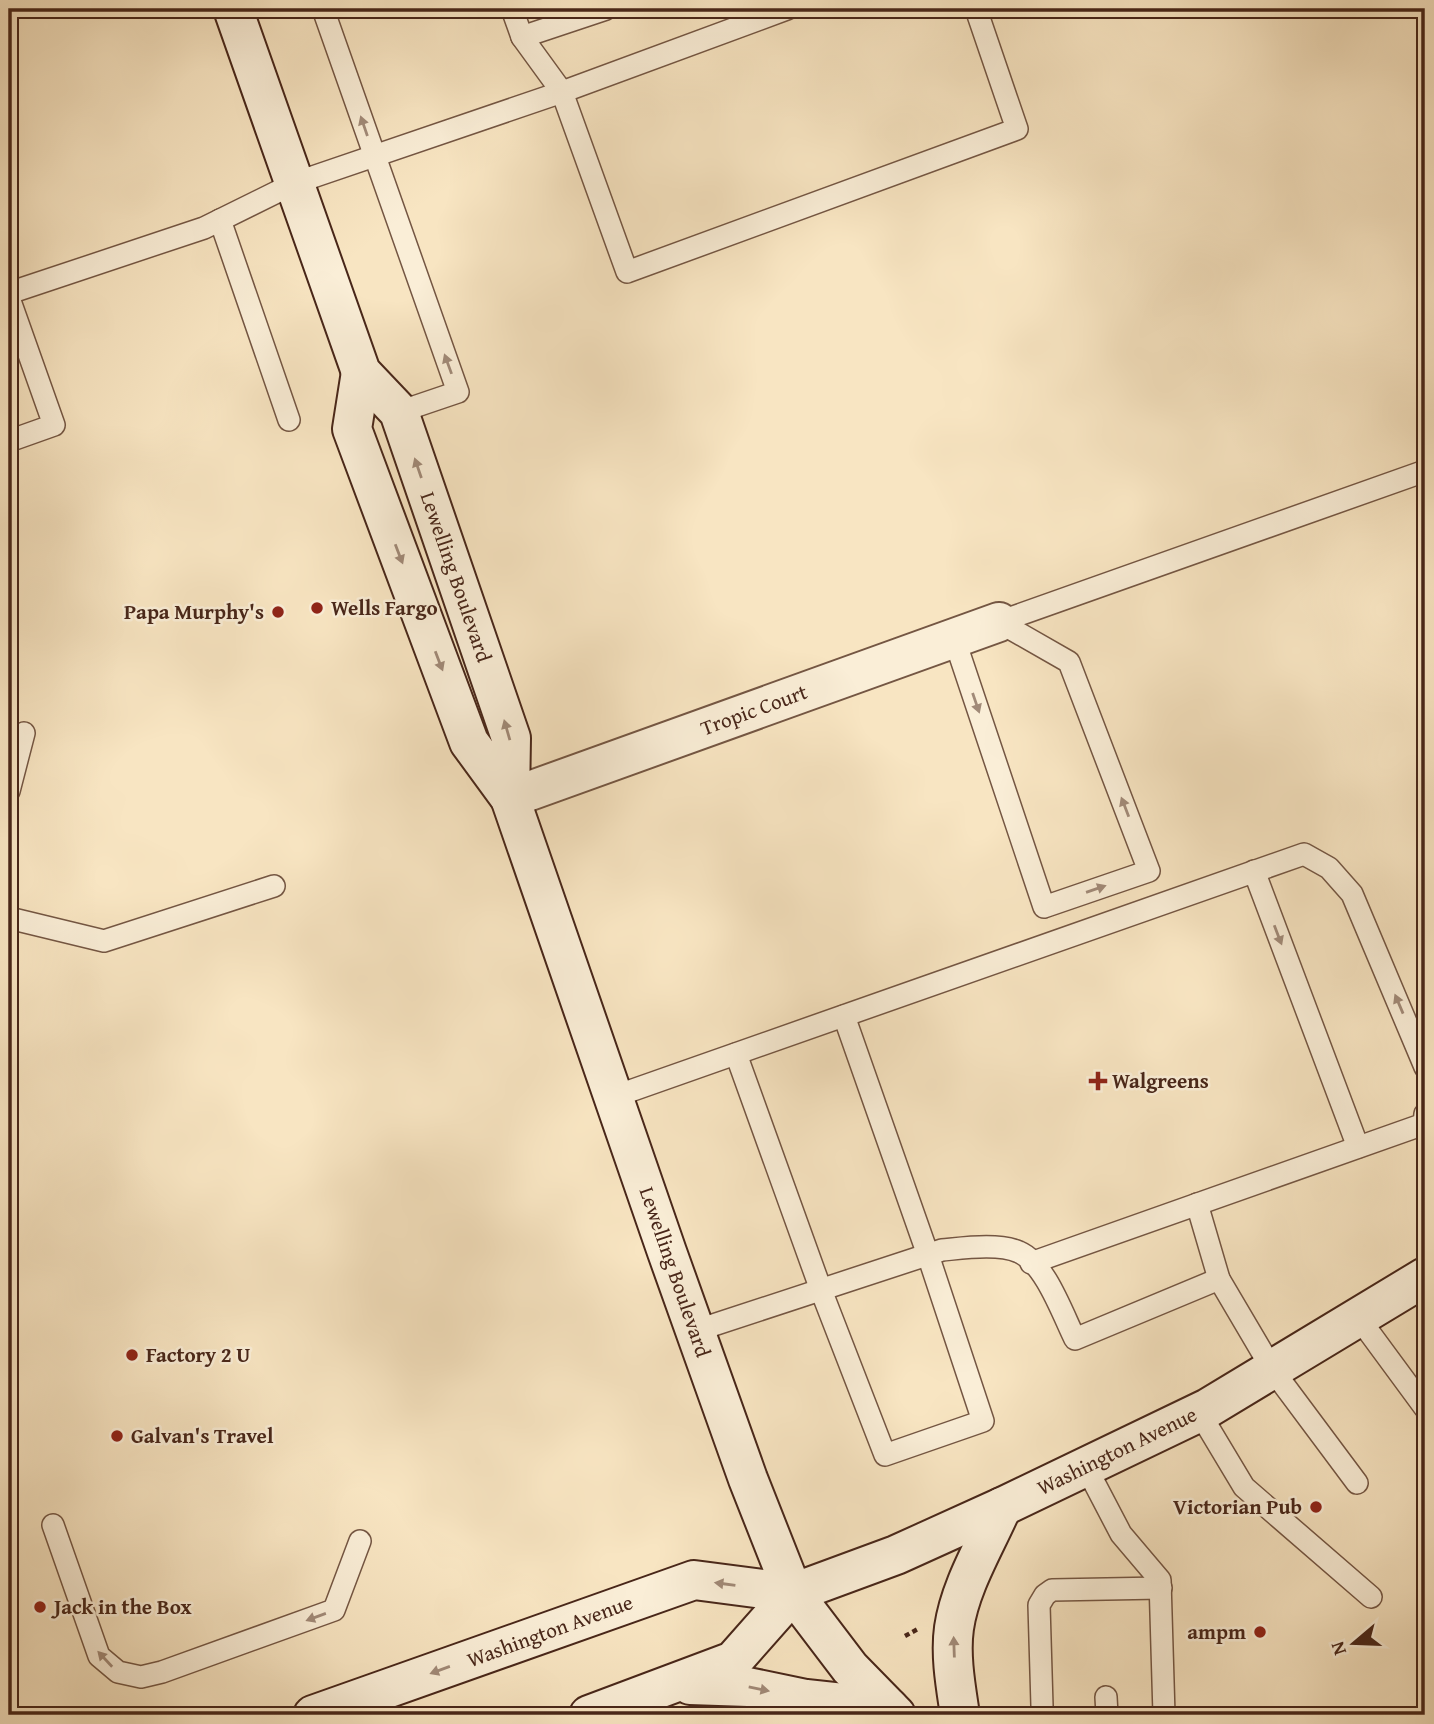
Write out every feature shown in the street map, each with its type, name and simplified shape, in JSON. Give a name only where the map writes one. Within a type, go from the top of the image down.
[{"type":"main road","name":"Lewelling Boulevard","points":[[233,9],[361,372],[399,412],[511,738],[510,798]]},
{"type":"main road","name":"Lewelling Boulevard","points":[[361,372],[352,429],[472,749],[510,798],[695,1331],[748,1479],[793,1593],[850,1668],[891,1712]]},
{"type":"main road","name":"Tropic Court","points":[[510,798],[999,622]]},
{"type":"main road","name":"Washington Avenue","points":[[313,1715],[694,1580],[793,1593],[896,1555],[1199,1412],[1425,1277]]},
{"type":"main road","points":[[960,1715],[954,1632],[959,1604],[1002,1507]]},
{"type":"main road","name":"Washington Avenue","points":[[589,1715],[733,1661],[793,1593]]},
{"type":"main road","points":[[667,1685],[748,1687],[891,1712]]},
{"type":"lane","points":[[323,9],[458,392],[399,412]]},
{"type":"lane","points":[[512,9],[522,37],[562,92],[627,272],[1017,130],[975,9]]},
{"type":"lane","points":[[522,37],[606,9]]},
{"type":"lane","points":[[9,441],[54,425],[14,330],[9,296],[204,228],[295,183],[562,92],[787,9]]},
{"type":"lane","points":[[220,220],[289,420]]},
{"type":"lane","points":[[999,622],[1425,471]]},
{"type":"lane","points":[[954,638],[1044,907],[1149,871],[1069,662],[999,622]]},
{"type":"lane","points":[[9,791],[24,733]]},
{"type":"lane","points":[[614,1097],[1304,854],[1329,868],[1352,894],[1425,1067]]},
{"type":"lane","points":[[1254,871],[1358,1147]]},
{"type":"lane","points":[[9,918],[104,941],[274,886]]},
{"type":"lane","points":[[736,1054],[821,1290],[885,1455],[983,1421],[844,1016]]},
{"type":"lane","points":[[1031,1263],[1358,1147],[1425,1119]]},
{"type":"lane","points":[[1197,1204],[1219,1279],[1272,1369],[1357,1483]]},
{"type":"lane","points":[[695,1331],[942,1250],[983,1246],[1020,1252],[1045,1276],[1075,1339],[1219,1279]]},
{"type":"lane","points":[[1358,1317],[1425,1408]]},
{"type":"lane","points":[[1199,1412],[1244,1487],[1371,1597]]},
{"type":"lane","points":[[1086,1467],[1121,1534],[1160,1580],[1164,1715]]},
{"type":"lane","points":[[52,1525],[99,1656],[118,1672],[141,1677],[162,1672],[334,1610],[360,1541]]},
{"type":"lane","points":[[1042,1712],[1039,1605],[1045,1595],[1052,1590],[1103,1592],[1161,1588]]},
{"type":"place","name":"Wells Fargo","points":[[317,608]]},
{"type":"place","name":"Papa Murphy's","points":[[278,612]]},
{"type":"place","name":"Walgreens","points":[[1098,1081]]},
{"type":"place","name":"Factory 2 U","points":[[132,1355]]},
{"type":"place","name":"Galvan's Travel","points":[[117,1436]]},
{"type":"place","name":"Victorian Pub","points":[[1316,1507]]},
{"type":"place","name":"Jack in the Box","points":[[40,1607]]},
{"type":"place","name":"ampm","points":[[1260,1632]]}]
